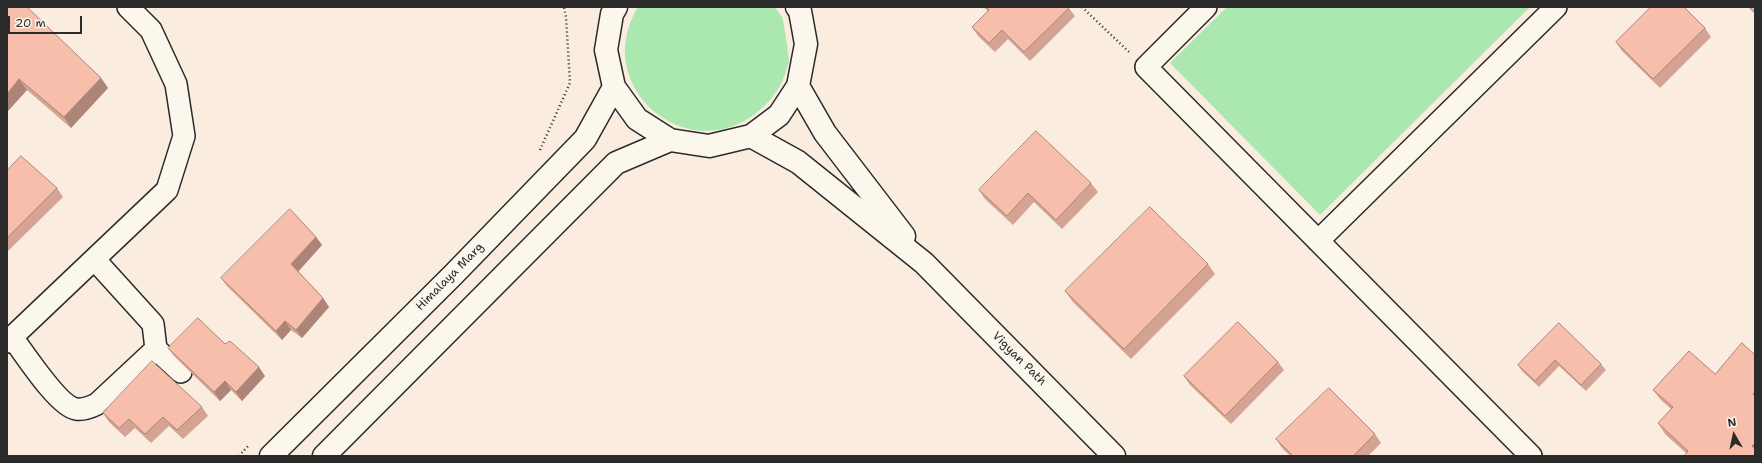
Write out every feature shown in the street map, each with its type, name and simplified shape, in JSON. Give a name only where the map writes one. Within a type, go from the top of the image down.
[{"type":"main road","points":[[612,9],[606,50],[614,87],[637,119],[670,140],[709,146],[751,136],[779,115],[798,86],[806,44],[799,8]]},
{"type":"main road","name":"Vigyan Path","points":[[798,86],[825,132],[924,263]]},
{"type":"main road","name":"Himalaya Marg","points":[[270,456],[453,275],[585,139],[614,87]]},
{"type":"main road","name":"Vigyan Path","points":[[751,136],[798,162],[924,263],[1114,456]]},
{"type":"main road","points":[[324,456],[616,163],[670,140]]},
{"type":"street","points":[[128,7],[151,30],[176,84],[184,136],[167,190],[9,340],[66,404],[76,409],[87,408],[97,404],[156,349]]},
{"type":"street","points":[[1206,7],[1146,67],[1531,456]]},
{"type":"street","points":[[1318,241],[1556,7]]},
{"type":"street","points":[[95,260],[154,324],[156,349],[181,372]]},
{"type":"path","points":[[538,154],[570,83],[566,17],[564,7]]},
{"type":"path","points":[[1082,7],[1146,67]]},
{"type":"path","points":[[238,456],[250,445]]},
{"type":"green space","points":[[638,7],[775,7],[783,20],[789,62],[780,86],[769,101],[755,114],[728,128],[700,131],[675,124],[652,110],[635,89],[626,64],[626,36]]},
{"type":"green space","points":[[1227,7],[1530,7],[1320,215],[1170,63]]},
{"type":"building","points":[[7,7],[27,7],[101,78],[64,117],[19,79],[7,94]]},
{"type":"building","points":[[986,7],[1069,8],[1024,52],[1002,30],[989,43],[972,27],[989,10]]},
{"type":"building","points":[[1651,7],[1684,7],[1705,28],[1653,79],[1616,42]]},
{"type":"building","points":[[1750,7],[1755,7],[1755,12]]},
{"type":"building","points":[[1036,131],[1091,183],[1056,220],[1028,193],[1007,216],[979,190]]},
{"type":"building","points":[[21,156],[57,188],[7,238],[7,171]]},
{"type":"building","points":[[1150,207],[1208,264],[1124,349],[1065,291]]},
{"type":"building","points":[[290,209],[316,237],[291,264],[323,298],[296,330],[285,321],[276,331],[221,278]]},
{"type":"building","points":[[198,318],[225,344],[230,341],[259,367],[236,392],[225,381],[214,392],[168,348]]},
{"type":"building","points":[[1238,322],[1278,362],[1225,416],[1184,376]]},
{"type":"building","points":[[1559,323],[1601,364],[1581,385],[1555,360],[1535,381],[1518,365]]},
{"type":"building","points":[[1742,343],[1755,355],[1755,391],[1753,394],[1755,396],[1755,443],[1752,446],[1755,449],[1755,456],[1684,456],[1688,451],[1658,423],[1673,407],[1653,390],[1689,351],[1715,374]]},
{"type":"building","points":[[152,361],[202,407],[177,430],[163,417],[145,434],[129,419],[119,428],[103,413]]},
{"type":"building","points":[[1329,388],[1375,434],[1353,456],[1292,456],[1276,439]]}]
